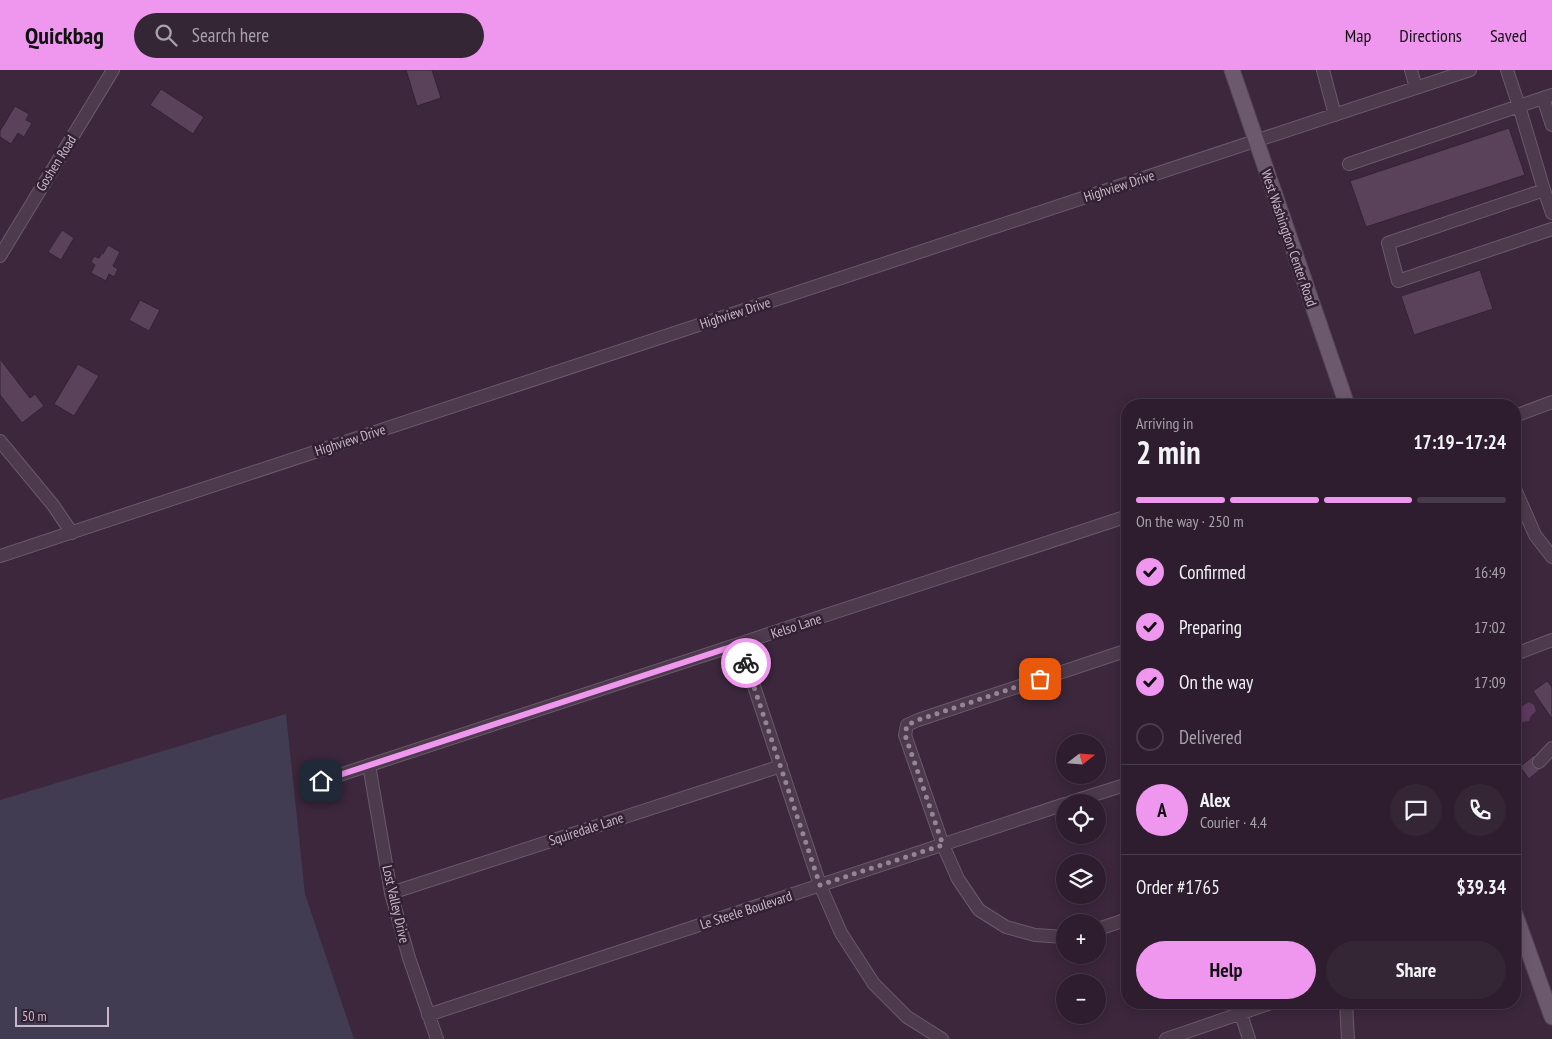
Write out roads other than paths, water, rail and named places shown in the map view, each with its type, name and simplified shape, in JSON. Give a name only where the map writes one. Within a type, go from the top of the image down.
[{"type":"main road","name":"West Washington Center Road","points":[[1232,70],[1345,399]]},
{"type":"main road","points":[[1521,934],[1552,1018]]},
{"type":"street","name":"Goshen Road","points":[[0,256],[113,70]]},
{"type":"street","points":[[1323,70],[1335,115]]},
{"type":"street","points":[[1411,70],[1416,88]]},
{"type":"street","name":"Highview Drive","points":[[0,556],[1470,70]]},
{"type":"street","points":[[1507,70],[1552,213]]},
{"type":"street","points":[[1349,164],[1548,97],[1552,125]]},
{"type":"street","points":[[1544,190],[1388,243],[1398,280],[1552,229]]},
{"type":"street","points":[[1521,414],[1552,402]]},
{"type":"street","points":[[0,441],[53,505],[72,532]]},
{"type":"street","points":[[1521,504],[1535,536],[1552,557]]},
{"type":"street","name":"Kelso Lane","points":[[321,781],[1121,518]]},
{"type":"street","points":[[1521,653],[1552,640]]},
{"type":"street","points":[[740,644],[820,885],[841,933],[874,984],[907,1017],[942,1039]]},
{"type":"street","points":[[1056,936],[1035,935],[1006,927],[979,910],[958,879],[943,845],[905,735],[907,725],[1121,652]]},
{"type":"street","points":[[1539,762],[1552,748]]},
{"type":"street","name":"Lost Valley Drive","points":[[369,765],[391,893],[408,958],[437,1039]]},
{"type":"street","name":"Squiredale Lane","points":[[391,893],[781,766]]},
{"type":"street","points":[[1096,794],[1121,786]]},
{"type":"street","name":"Le Steele Boulevard","points":[[428,1015],[1056,807]]},
{"type":"street","points":[[1106,926],[1121,921]]},
{"type":"street","points":[[1166,1039],[1255,1009]]},
{"type":"street","points":[[1346,1009],[1348,1039]]},
{"type":"street","points":[[1241,1014],[1249,1039]]}]
